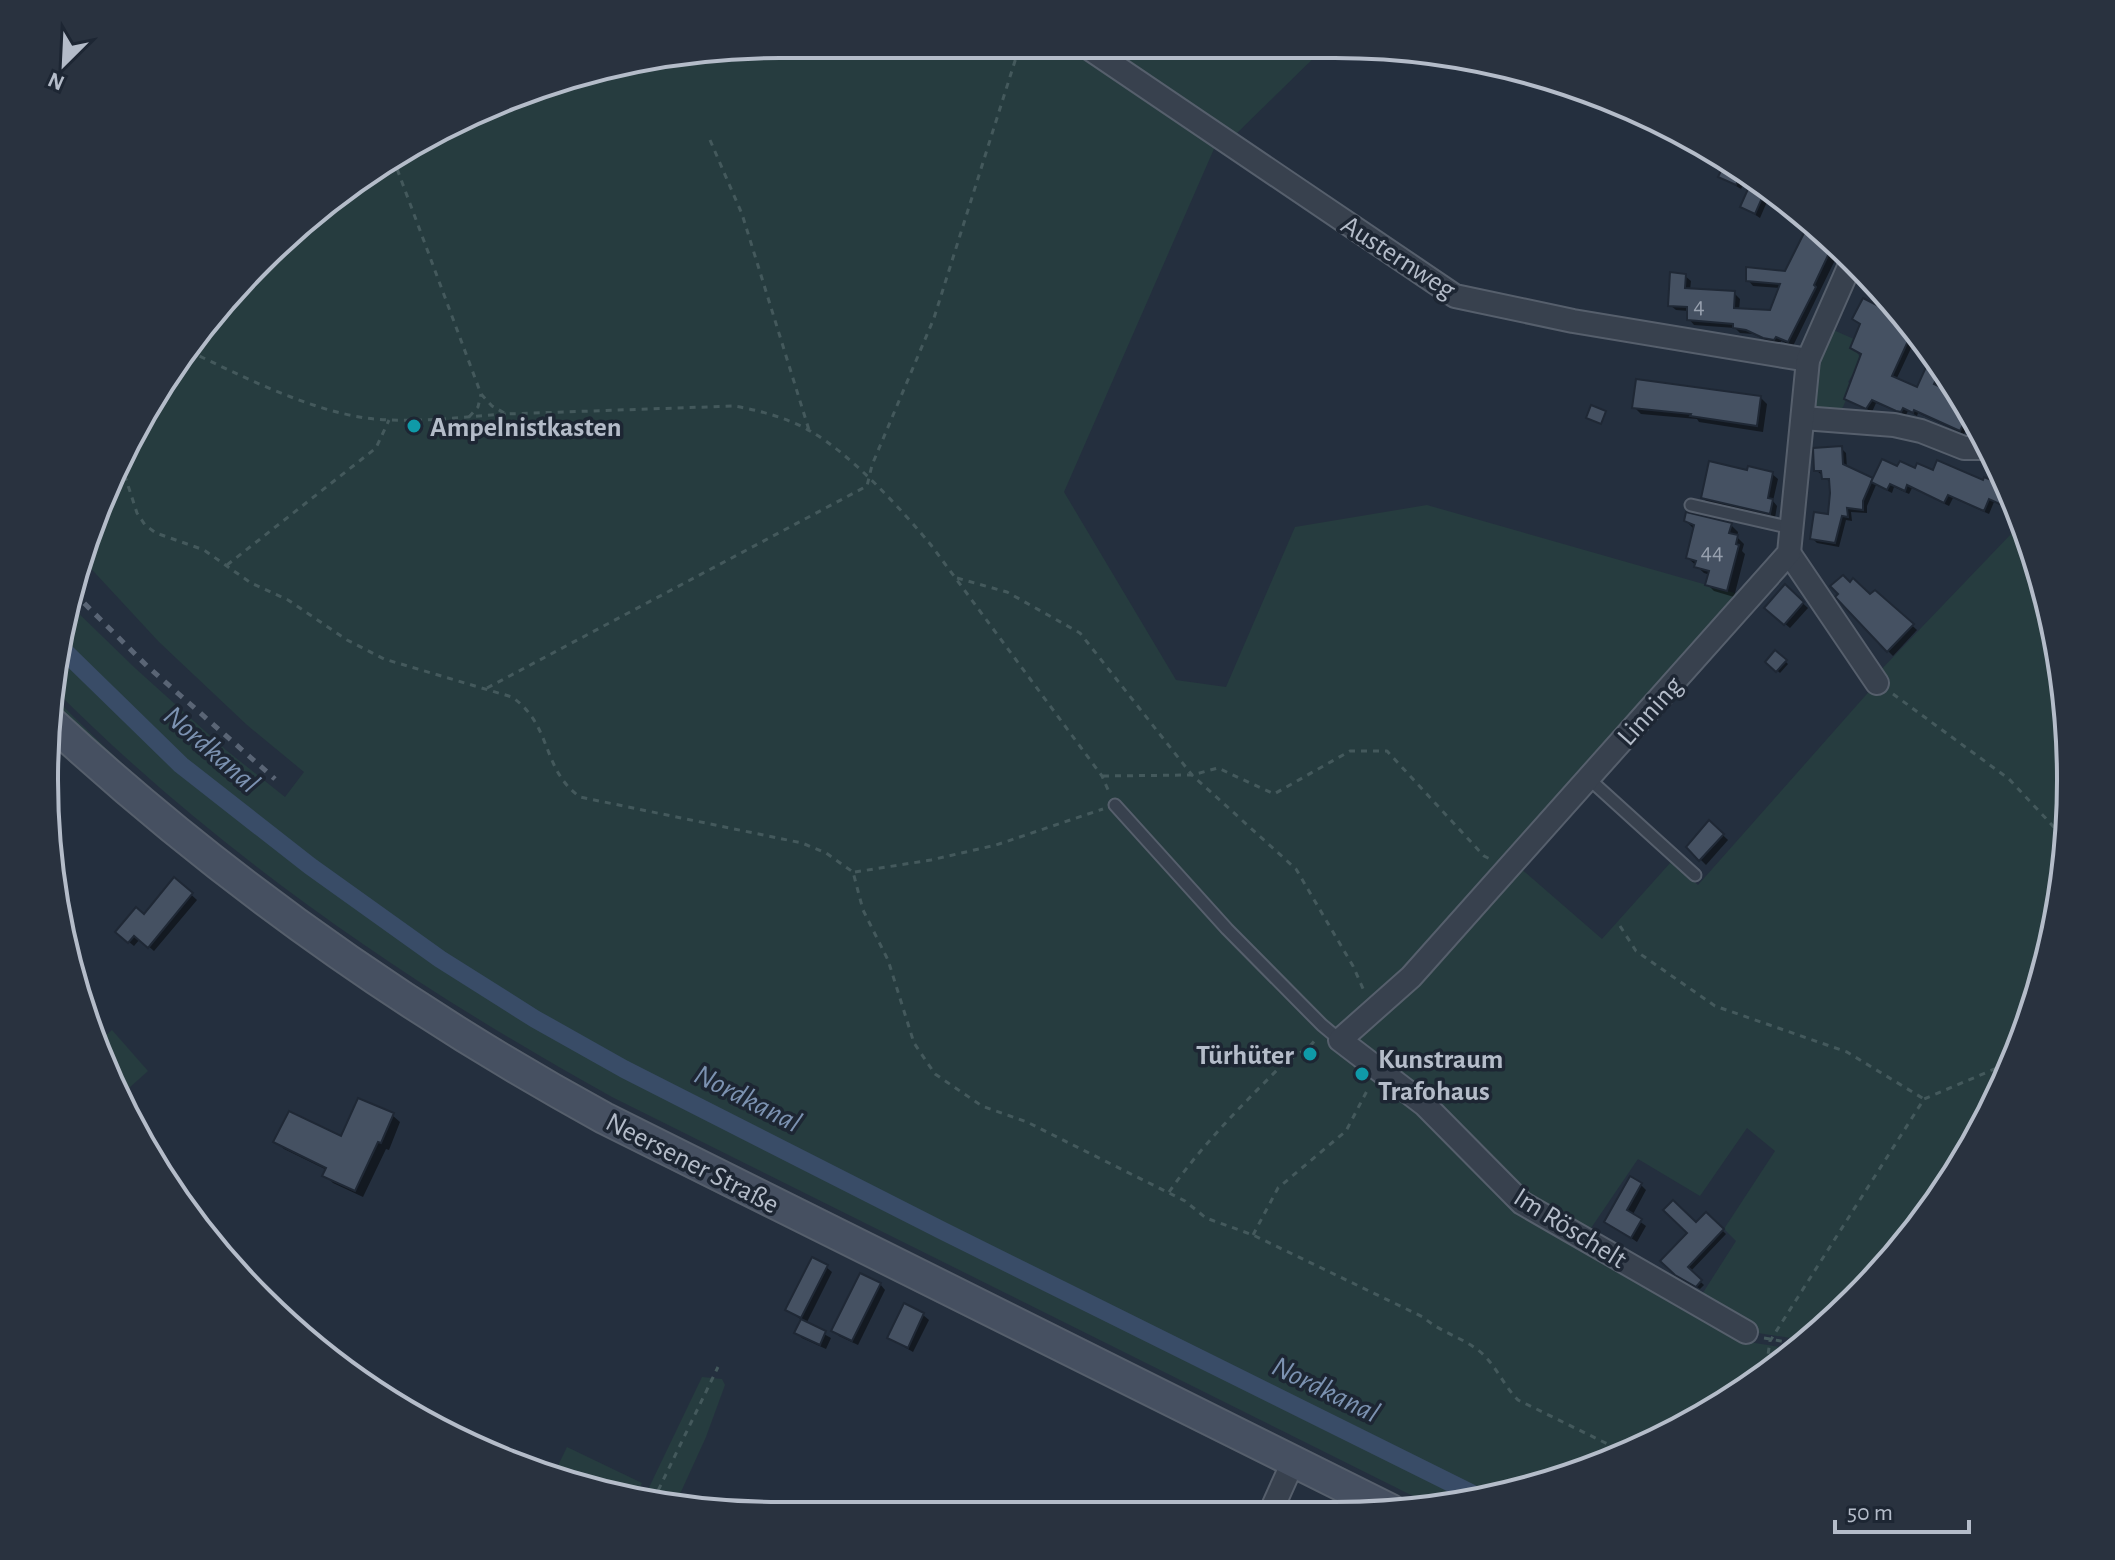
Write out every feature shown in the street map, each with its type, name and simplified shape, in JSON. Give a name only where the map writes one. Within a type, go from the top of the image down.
[{"type":"main road","name":"Neersener Straße","points":[[60,730],[149,809],[274,908],[413,1006],[507,1064],[604,1118],[1371,1500]]},
{"type":"street","name":"Austernweg","points":[[1103,58],[1455,296],[1573,321],[1808,360]]},
{"type":"street","points":[[1847,271],[1808,360],[1803,418],[1796,445],[1789,553],[1877,683]]},
{"type":"street","points":[[1803,418],[1894,425],[1921,431],[1964,448],[1976,448]]},
{"type":"street","name":"Linning","points":[[1508,867],[1789,553]]},
{"type":"street","points":[[1340,1040],[1411,977],[1508,867]]},
{"type":"street","name":"Im Röschelt","points":[[1340,1040],[1425,1105],[1522,1203],[1746,1332]]},
{"type":"street","points":[[1275,1502],[1293,1462]]},
{"type":"lane","points":[[1691,505],[1792,528]]},
{"type":"lane","points":[[1588,778],[1695,875]]},
{"type":"lane","points":[[1115,805],[1227,929],[1340,1040]]},
{"type":"path","points":[[487,688],[867,486],[872,465],[934,318],[1016,58]]},
{"type":"path","points":[[710,140],[742,214],[809,430]]},
{"type":"path","points":[[397,169],[481,394],[492,406],[506,414]]},
{"type":"path","points":[[197,354],[323,408],[365,418],[734,406],[809,430],[869,479],[905,514],[1102,776],[1115,805],[996,845],[931,860],[853,872]]},
{"type":"path","points":[[469,417],[478,407],[481,394]]},
{"type":"path","points":[[227,565],[376,448],[390,419]]},
{"type":"path","points":[[125,477],[137,513],[145,525],[156,533],[204,550],[251,583],[288,600],[347,640],[384,659],[512,697],[526,707],[538,722],[557,774],[565,786],[580,797],[802,843],[846,865],[853,872],[863,910],[888,960],[914,1043],[935,1074],[982,1106],[1027,1122],[1169,1192],[1206,1218],[1253,1235],[1423,1317],[1436,1328],[1477,1348],[1518,1400],[1612,1446]]},
{"type":"path","points":[[955,578],[1007,592],[1080,633],[1192,775],[1296,869],[1353,966],[1372,1009]]},
{"type":"path","points":[[1877,683],[2009,779],[2055,828]]},
{"type":"path","points":[[1102,776],[1192,775],[1218,768],[1274,794],[1350,751],[1387,751],[1484,856],[1508,867]]},
{"type":"path","points":[[1620,926],[1636,951],[1715,1006],[1847,1052],[1924,1099]]},
{"type":"path","points":[[1169,1192],[1228,1118],[1288,1059],[1313,1044],[1322,1025]]},
{"type":"path","points":[[1768,1358],[1770,1341],[1924,1099],[1997,1068]]},
{"type":"path","points":[[1253,1235],[1278,1188],[1346,1131],[1379,1069]]},
{"type":"path","points":[[1746,1332],[1770,1341],[1787,1343]]},
{"type":"path","points":[[658,1491],[718,1367]]},
{"type":"green space","points":[[780,58],[1100,58],[1217,142],[1064,492],[1176,680],[1226,687],[1295,527],[1427,505],[1742,595],[1519,867],[1602,939],[1671,862],[1698,885],[1873,687],[1876,675],[2013,533],[2032,593],[2051,686],[2057,780],[2051,874],[2043,921],[2019,1012],[1983,1099],[1960,1141],[1908,1220],[1878,1256],[1846,1291],[1793,1338],[1758,1333],[1699,1299],[1736,1241],[1724,1229],[1775,1151],[1747,1128],[1700,1196],[1638,1159],[1587,1234],[1527,1199],[1421,1109],[1519,1207],[1755,1343],[1782,1347],[1696,1405],[1611,1447],[1522,1477],[1415,1497],[612,1097],[463,1010],[390,962],[249,861],[182,807],[63,698],[78,613],[226,750],[285,797],[304,772],[247,725],[159,642],[90,568],[132,461],[155,419],[207,340],[269,269],[340,207],[419,155],[461,132],[548,96],[639,72],[686,64]]},
{"type":"green space","points":[[1110,58],[1314,58],[1231,139]]},
{"type":"green space","points":[[1831,329],[1854,339],[1850,348],[1857,352],[1861,360],[1848,382],[1846,400],[1839,416],[1831,416],[1813,407],[1818,357]]},
{"type":"green space","points":[[62,705],[181,814],[317,920],[388,969],[534,1060],[609,1103],[1403,1498],[1391,1499],[607,1108],[511,1056],[279,900],[61,717]]},
{"type":"green space","points":[[112,1030],[148,1071],[128,1089],[113,1056],[105,1036]]},
{"type":"green space","points":[[702,1377],[722,1379],[725,1385],[706,1437],[680,1495],[648,1490]]},
{"type":"green space","points":[[567,1447],[642,1483],[639,1488],[557,1467]]},
{"type":"building","points":[[1721,171],[1738,181],[1736,185],[1718,177]]},
{"type":"building","points":[[1748,188],[1762,198],[1755,214],[1740,207]]},
{"type":"building","points":[[1805,232],[1829,253],[1788,342],[1776,337],[1774,340],[1763,338],[1733,328],[1733,324],[1687,320],[1687,307],[1668,306],[1670,272],[1686,274],[1685,288],[1735,291],[1734,308],[1770,310],[1780,284],[1746,281],[1746,267],[1785,271]]},
{"type":"building","points":[[1863,298],[1880,307],[1909,341],[1892,376],[1917,387],[1927,367],[1936,380],[1934,384],[1940,387],[1963,425],[1960,431],[1914,410],[1913,413],[1903,408],[1901,412],[1896,411],[1872,400],[1866,409],[1844,399],[1861,354],[1850,348],[1860,324],[1852,319]]},
{"type":"building","points":[[1636,379],[1761,396],[1757,426],[1691,414],[1632,408]]},
{"type":"building","points":[[1591,405],[1606,411],[1601,424],[1586,418]]},
{"type":"building","points":[[1842,446],[1843,464],[1873,478],[1863,501],[1863,510],[1847,508],[1848,517],[1842,516],[1835,543],[1810,539],[1814,512],[1828,514],[1830,493],[1829,479],[1822,479],[1821,471],[1814,471],[1813,448]]},
{"type":"building","points":[[1882,459],[1897,466],[1900,461],[1915,468],[1917,463],[1933,470],[1937,460],[1983,480],[1984,477],[1991,480],[2003,505],[1989,499],[1984,511],[1948,495],[1944,503],[1907,485],[1905,491],[1890,484],[1887,490],[1871,482]]},
{"type":"building","points":[[1709,461],[1747,470],[1748,466],[1773,472],[1768,498],[1773,499],[1770,514],[1701,498]]},
{"type":"building","points":[[1686,512],[1732,523],[1729,533],[1738,535],[1736,544],[1739,545],[1727,591],[1705,585],[1709,571],[1694,567],[1696,561],[1686,558],[1694,525],[1684,521]]},
{"type":"building","points":[[1843,575],[1850,582],[1853,578],[1870,594],[1875,590],[1914,624],[1887,652],[1835,597],[1838,594],[1830,586]]},
{"type":"building","points":[[1785,584],[1804,602],[1784,625],[1764,608]]},
{"type":"building","points":[[1775,650],[1787,660],[1776,672],[1765,662]]},
{"type":"building","points":[[1709,820],[1724,834],[1699,861],[1686,847]]},
{"type":"building","points":[[174,877],[193,893],[148,948],[134,936],[128,943],[115,932],[136,907],[144,914]]},
{"type":"building","points":[[358,1098],[394,1113],[355,1191],[322,1176],[326,1168],[273,1142],[289,1111],[341,1136]]},
{"type":"building","points":[[1630,1176],[1642,1183],[1627,1210],[1642,1219],[1631,1238],[1604,1222]]},
{"type":"building","points":[[1673,1200],[1696,1222],[1706,1212],[1724,1229],[1688,1267],[1702,1280],[1696,1287],[1675,1275],[1660,1261],[1687,1233],[1663,1210]]},
{"type":"building","points":[[812,1257],[828,1265],[801,1318],[785,1310]]},
{"type":"building","points":[[860,1273],[881,1283],[852,1341],[831,1331]]},
{"type":"building","points":[[904,1303],[924,1313],[908,1348],[887,1338]]},
{"type":"building","points":[[801,1319],[826,1331],[820,1345],[794,1333]]},
{"type":"waterway","name":"Nordkanal","points":[[69,656],[181,765],[310,866],[440,959],[535,1019],[624,1069],[943,1231],[1465,1490]]},
{"type":"railway","points":[[81,600],[147,666],[275,779]]},
{"type":"place","name":"Ampelnistkasten","points":[[414,426]]},
{"type":"place","name":"Türhüter","points":[[1310,1054]]},
{"type":"place","name":"Kunstraum Trafohaus","points":[[1362,1074]]}]
